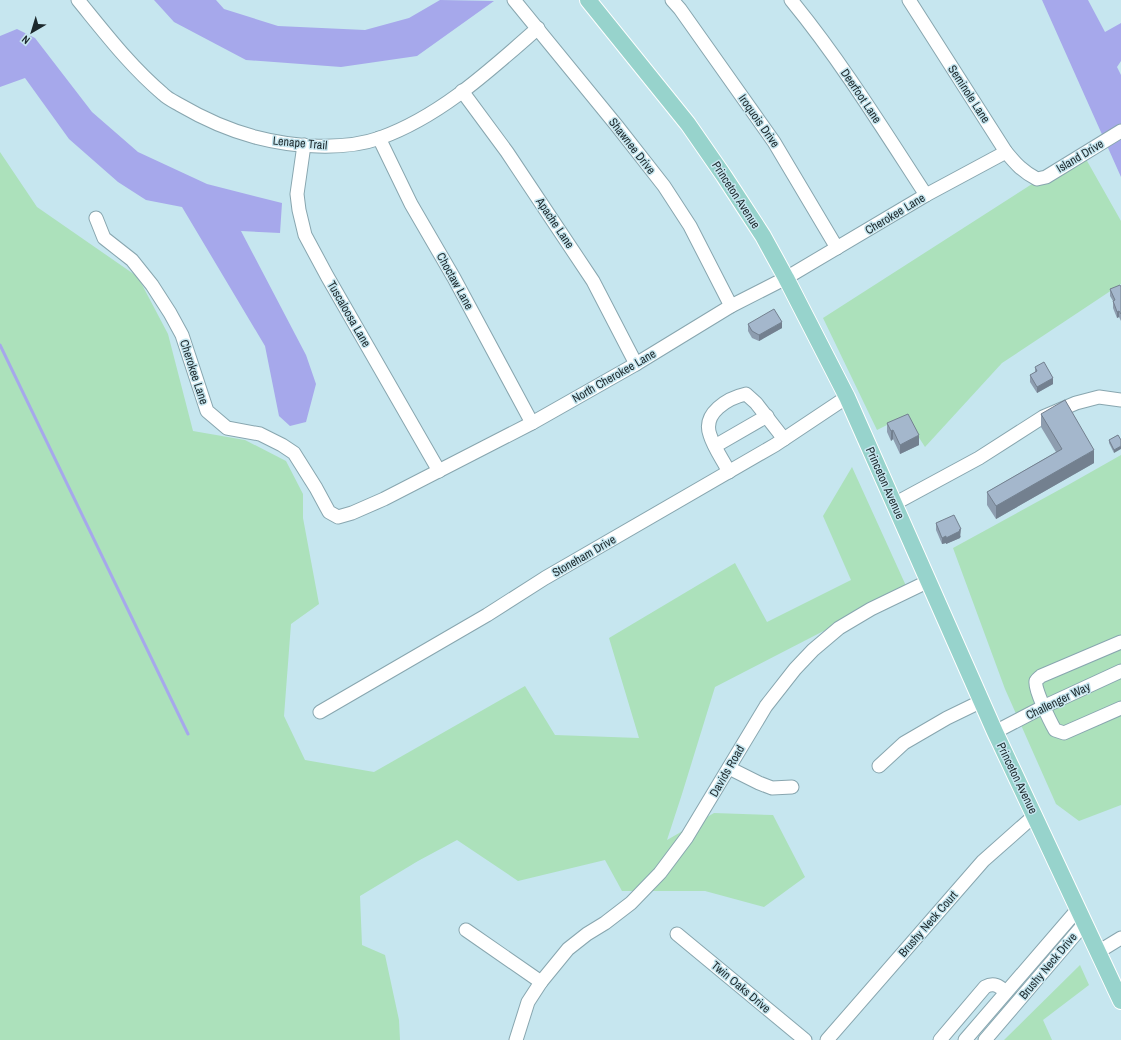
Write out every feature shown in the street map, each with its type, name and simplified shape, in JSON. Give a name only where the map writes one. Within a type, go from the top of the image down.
[{"type":"main road","name":"Princeton Avenue","points":[[588,0],[688,124],[763,236],[786,278],[847,397],[995,732],[1121,1000]]},
{"type":"street","name":"Lenape Trail","points":[[78,0],[137,70],[164,96],[196,114],[235,132],[277,143],[320,146],[353,144],[379,138],[412,125],[430,115],[495,66],[538,28]]},
{"type":"street","name":"Shawnee Drive","points":[[514,0],[664,186],[690,226],[731,306]]},
{"type":"street","name":"Iroquois Drive","points":[[672,0],[680,9],[774,142],[837,248]]},
{"type":"street","name":"Deerfoot Lane","points":[[790,0],[812,26],[853,83],[926,195]]},
{"type":"street","name":"Seminole Lane","points":[[909,0],[1006,152],[1026,173],[1038,179]]},
{"type":"street","name":"Apache Lane","points":[[462,91],[507,152],[593,281],[636,364]]},
{"type":"street","name":"Island Drive","points":[[1038,179],[1046,177],[1121,131]]},
{"type":"street","name":"Choctaw Lane","points":[[379,138],[411,204],[454,278],[532,423]]},
{"type":"street","name":"Tuscaloosa Lane","points":[[304,145],[297,194],[305,235],[439,471]]},
{"type":"street","name":"Cherokee Lane","points":[[786,278],[926,195],[1006,152]]},
{"type":"street","name":"Cherokee Lane","points":[[96,218],[104,238],[132,260],[152,285],[170,313],[182,335],[207,411],[227,428],[260,434],[282,444],[294,453],[329,512],[338,517],[352,513],[439,471]]},
{"type":"street","name":"North Cherokee Lane","points":[[439,471],[532,423],[636,364],[731,306],[786,278]]},
{"type":"street","points":[[729,472],[709,434],[709,419],[718,408],[734,397],[746,394],[756,403],[784,438]]},
{"type":"street","name":"Stoneham Drive","points":[[320,712],[487,615],[545,578],[729,472],[847,397]]},
{"type":"street","points":[[894,504],[980,458],[1043,417],[1076,403],[1099,397],[1121,400]]},
{"type":"street","points":[[715,446],[767,416]]},
{"type":"street","name":"Davids Road","points":[[541,982],[568,949],[586,934],[605,923],[631,903],[660,874],[686,838],[766,706],[795,669],[813,650],[839,628],[871,609],[929,581]]},
{"type":"street","points":[[1121,642],[1040,676],[1036,680],[1035,685],[1043,707],[1055,730],[1064,733],[1121,708]]},
{"type":"street","name":"Challenger Way","points":[[995,732],[1043,707],[1121,672]]},
{"type":"street","points":[[879,766],[904,743],[947,718],[982,701]]},
{"type":"street","points":[[729,768],[772,788],[792,787]]},
{"type":"street","name":"Brushy Neck Court","points":[[827,1040],[983,861],[1035,815]]},
{"type":"street","name":"Brushy Neck Drive","points":[[965,1040],[1003,996],[1081,916]]},
{"type":"street","name":"Brushy Neck Drive","points":[[985,1040],[1012,1009],[1081,916]]},
{"type":"street","points":[[466,930],[541,982],[528,1002],[516,1040]]},
{"type":"street","name":"Twin Oaks Drive","points":[[677,934],[805,1040]]},
{"type":"street","points":[[1098,952],[1121,938]]},
{"type":"street","name":"Brushy Neck Drive","points":[[940,1040],[985,987],[997,985],[1012,1009]]},
{"type":"green space","points":[[0,152],[37,207],[138,277],[168,334],[193,431],[245,440],[286,461],[303,494],[303,518],[319,604],[291,624],[284,716],[305,760],[374,772],[525,686],[555,735],[639,738],[609,638],[735,563],[767,622],[851,580],[823,516],[852,467],[907,588],[715,687],[667,840],[714,813],[773,815],[805,877],[764,907],[705,891],[622,891],[605,860],[518,881],[457,840],[418,861],[360,896],[362,945],[385,955],[399,1020],[400,1040],[0,1040]]},
{"type":"green space","points":[[1082,152],[1121,221],[1121,284],[1002,363],[925,447],[905,416],[877,430],[823,318]]},
{"type":"green space","points":[[1121,455],[1121,805],[1079,821],[1056,804],[1005,689],[953,548]]},
{"type":"green space","points":[[1080,965],[1089,985],[1043,1020],[1052,1040],[1004,1040]]},
{"type":"water","points":[[154,0],[216,0],[224,9],[278,26],[365,30],[409,18],[440,0],[494,1],[417,56],[341,67],[246,60],[174,22]]},
{"type":"water","points":[[1042,0],[1088,0],[1105,32],[1121,23],[1121,61],[1117,67],[1121,75],[1121,177]]},
{"type":"water","points":[[17,29],[35,38],[92,112],[138,152],[207,184],[282,203],[280,233],[241,231],[306,355],[316,384],[306,422],[290,426],[279,416],[265,346],[182,207],[146,200],[118,182],[69,139],[25,78],[0,87],[0,36]]},
{"type":"building","points":[[1120,285],[1121,314],[1119,311],[1117,312],[1113,301],[1115,300],[1110,289]]},
{"type":"building","points":[[774,309],[782,322],[759,335],[752,331],[748,324]]},
{"type":"building","points":[[1044,362],[1053,378],[1037,387],[1030,375],[1037,371],[1035,367]]},
{"type":"building","points":[[1065,400],[1094,450],[996,506],[987,492],[1062,449],[1041,414]]},
{"type":"building","points":[[908,414],[919,435],[900,445],[893,430],[891,431],[887,423]]},
{"type":"building","points":[[1118,435],[1121,440],[1121,446],[1114,450],[1109,440]]},
{"type":"building","points":[[954,515],[961,529],[959,530],[960,531],[946,538],[946,536],[942,538],[936,523]]},
{"type":"waterway","points":[[0,345],[188,734]]}]
